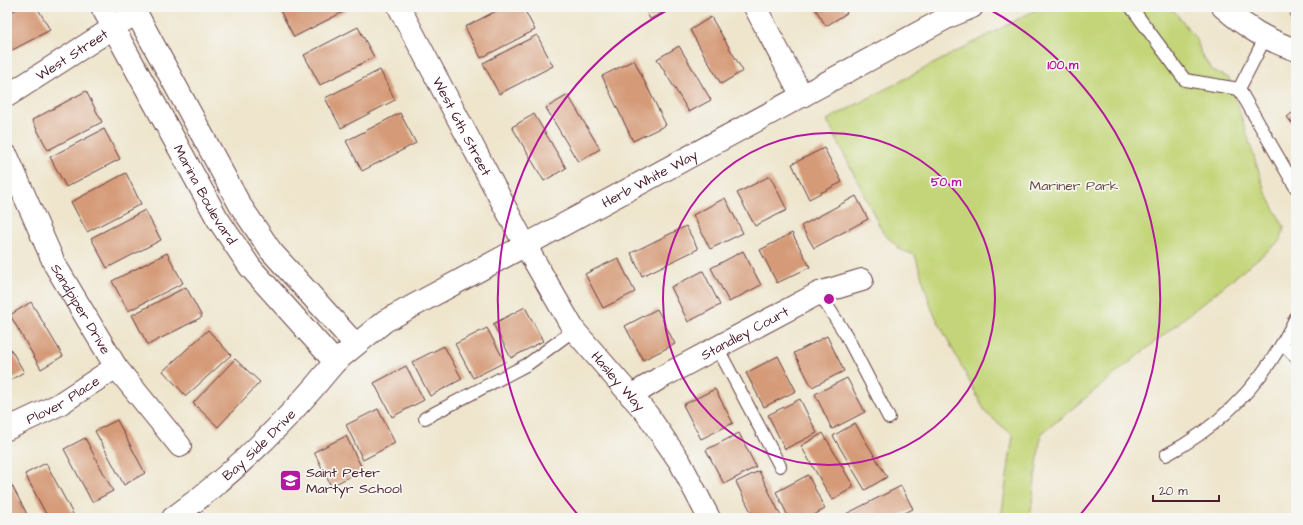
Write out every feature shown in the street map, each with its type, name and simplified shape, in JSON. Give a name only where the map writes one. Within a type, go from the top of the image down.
[{"type":"street","name":"Marina Boulevard","points":[[102,7],[217,218],[250,267],[335,362]]},
{"type":"street","name":"West 6th Street","points":[[399,7],[525,245]]},
{"type":"street","points":[[755,7],[802,96]]},
{"type":"street","name":"Herb White Way","points":[[335,362],[355,344],[385,321],[948,17],[972,7]]},
{"type":"street","points":[[1223,7],[1252,31],[1265,38],[1296,50]]},
{"type":"street","name":"Marina Boulevard","points":[[135,10],[249,218],[270,251],[355,344]]},
{"type":"street","name":"West Street","points":[[7,96],[112,27],[135,10]]},
{"type":"street","name":"Sandpiper Drive","points":[[7,156],[55,265],[116,367],[180,446]]},
{"type":"street","name":"Hasley Way","points":[[525,245],[574,330],[647,414],[680,462],[709,518]]},
{"type":"street","name":"Standley Court","points":[[631,396],[660,378],[819,293],[862,280]]},
{"type":"street","name":"Bay Side Drive","points":[[184,515],[245,459],[316,386],[335,362]]},
{"type":"street","name":"Plover Place","points":[[7,429],[58,405],[116,367]]},
{"type":"lane","points":[[1131,7],[1185,80],[1239,89]]},
{"type":"lane","points":[[1239,89],[1265,38]]},
{"type":"lane","points":[[1239,89],[1296,188]]},
{"type":"lane","points":[[819,293],[846,334],[889,418]]},
{"type":"lane","points":[[1166,455],[1186,444],[1215,424],[1253,386],[1283,344],[1296,317]]},
{"type":"lane","points":[[425,418],[528,364],[574,330]]},
{"type":"lane","points":[[1283,344],[1296,358]]},
{"type":"lane","points":[[717,348],[780,466]]},
{"type":"green space","name":"Mariner Park","points":[[1041,7],[1171,7],[1197,40],[1201,54],[1213,71],[1229,78],[1265,191],[1284,227],[1281,240],[1041,434],[1030,518],[1001,518],[1013,435],[986,413],[932,310],[915,255],[901,250],[883,233],[827,120]]},
{"type":"building","points":[[21,7],[37,7],[50,30],[7,53],[7,14]]},
{"type":"building","points":[[278,7],[347,7],[349,9],[294,37]]},
{"type":"building","points":[[504,7],[523,7],[535,30],[481,58],[465,27]]},
{"type":"building","points":[[644,7],[673,7],[650,19]]},
{"type":"building","points":[[814,7],[844,7],[847,13],[826,26]]},
{"type":"building","points":[[1296,7],[1296,20],[1290,17]]},
{"type":"building","points":[[711,17],[743,71],[721,84],[690,30]]},
{"type":"building","points":[[358,27],[374,57],[320,85],[304,55]]},
{"type":"building","points":[[537,35],[553,66],[499,94],[483,63]]},
{"type":"building","points":[[679,46],[711,100],[689,112],[657,59]]},
{"type":"building","points":[[634,60],[666,125],[633,141],[602,76]]},
{"type":"building","points":[[380,70],[395,100],[341,128],[325,98]]},
{"type":"building","points":[[86,91],[102,122],[48,150],[32,120]]},
{"type":"building","points":[[568,95],[600,149],[578,162],[546,108]]},
{"type":"building","points":[[1296,110],[1296,128],[1287,117]]},
{"type":"building","points":[[400,113],[416,143],[362,171],[346,141]]},
{"type":"building","points":[[534,114],[566,168],[544,181],[512,127]]},
{"type":"building","points":[[104,129],[120,159],[66,187],[50,157]]},
{"type":"building","points":[[824,148],[842,182],[809,199],[792,164]]},
{"type":"building","points":[[126,173],[141,204],[87,232],[71,202]]},
{"type":"building","points":[[770,176],[787,210],[755,226],[737,193]]},
{"type":"building","points":[[856,196],[868,219],[814,248],[801,226]]},
{"type":"building","points":[[725,198],[743,233],[710,249],[693,215]]},
{"type":"building","points":[[145,210],[161,240],[107,268],[91,238]]},
{"type":"building","points":[[686,226],[698,249],[642,276],[631,253]]},
{"type":"building","points":[[792,233],[810,267],[777,283],[760,250]]},
{"type":"building","points":[[743,251],[761,285],[729,302],[711,268]]},
{"type":"building","points":[[167,253],[183,283],[128,311],[112,281]]},
{"type":"building","points":[[618,258],[635,292],[603,308],[585,274]]},
{"type":"building","points":[[703,271],[720,305],[688,322],[671,287]]},
{"type":"building","points":[[186,287],[202,317],[148,345],[132,315]]},
{"type":"building","points":[[31,302],[63,356],[41,369],[10,315]]},
{"type":"building","points":[[525,307],[543,341],[511,358],[493,324]]},
{"type":"building","points":[[657,309],[675,344],[643,360],[625,326]]},
{"type":"building","points":[[487,328],[505,362],[473,378],[455,344]]},
{"type":"building","points":[[208,330],[231,355],[186,396],[163,371]]},
{"type":"building","points":[[827,336],[844,371],[812,387],[794,353]]},
{"type":"building","points":[[7,343],[24,372],[7,382]]},
{"type":"building","points":[[444,346],[462,379],[430,396],[412,362]]},
{"type":"building","points":[[778,356],[796,391],[764,407],[746,373]]},
{"type":"building","points":[[235,359],[260,382],[218,427],[193,403]]},
{"type":"building","points":[[406,366],[424,400],[392,417],[374,383]]},
{"type":"building","points":[[847,378],[865,412],[832,429],[815,394]]},
{"type":"building","points":[[715,389],[733,423],[701,439],[683,405]]},
{"type":"building","points":[[800,399],[817,433],[785,449],[768,415]]},
{"type":"building","points":[[378,409],[395,443],[363,460],[346,425]]},
{"type":"building","points":[[117,420],[145,473],[124,485],[95,431]]},
{"type":"building","points":[[855,423],[887,477],[865,490],[833,436]]},
{"type":"building","points":[[739,433],[756,467],[724,484],[706,450]]},
{"type":"building","points":[[823,433],[854,487],[832,500],[801,446]]},
{"type":"building","points":[[346,436],[363,470],[331,486],[314,452]]},
{"type":"building","points":[[85,438],[113,491],[92,502],[64,449]]},
{"type":"building","points":[[46,463],[74,516],[71,518],[48,518],[25,474]]},
{"type":"building","points":[[759,471],[782,518],[754,518],[736,482]]},
{"type":"building","points":[[808,475],[825,509],[808,518],[789,518],[776,492]]},
{"type":"building","points":[[8,478],[29,518],[7,518]]},
{"type":"building","points":[[901,486],[913,509],[894,518],[848,518],[846,514]]},
{"type":"place","name":"Saint Peter Martyr School","points":[[290,480]]}]
